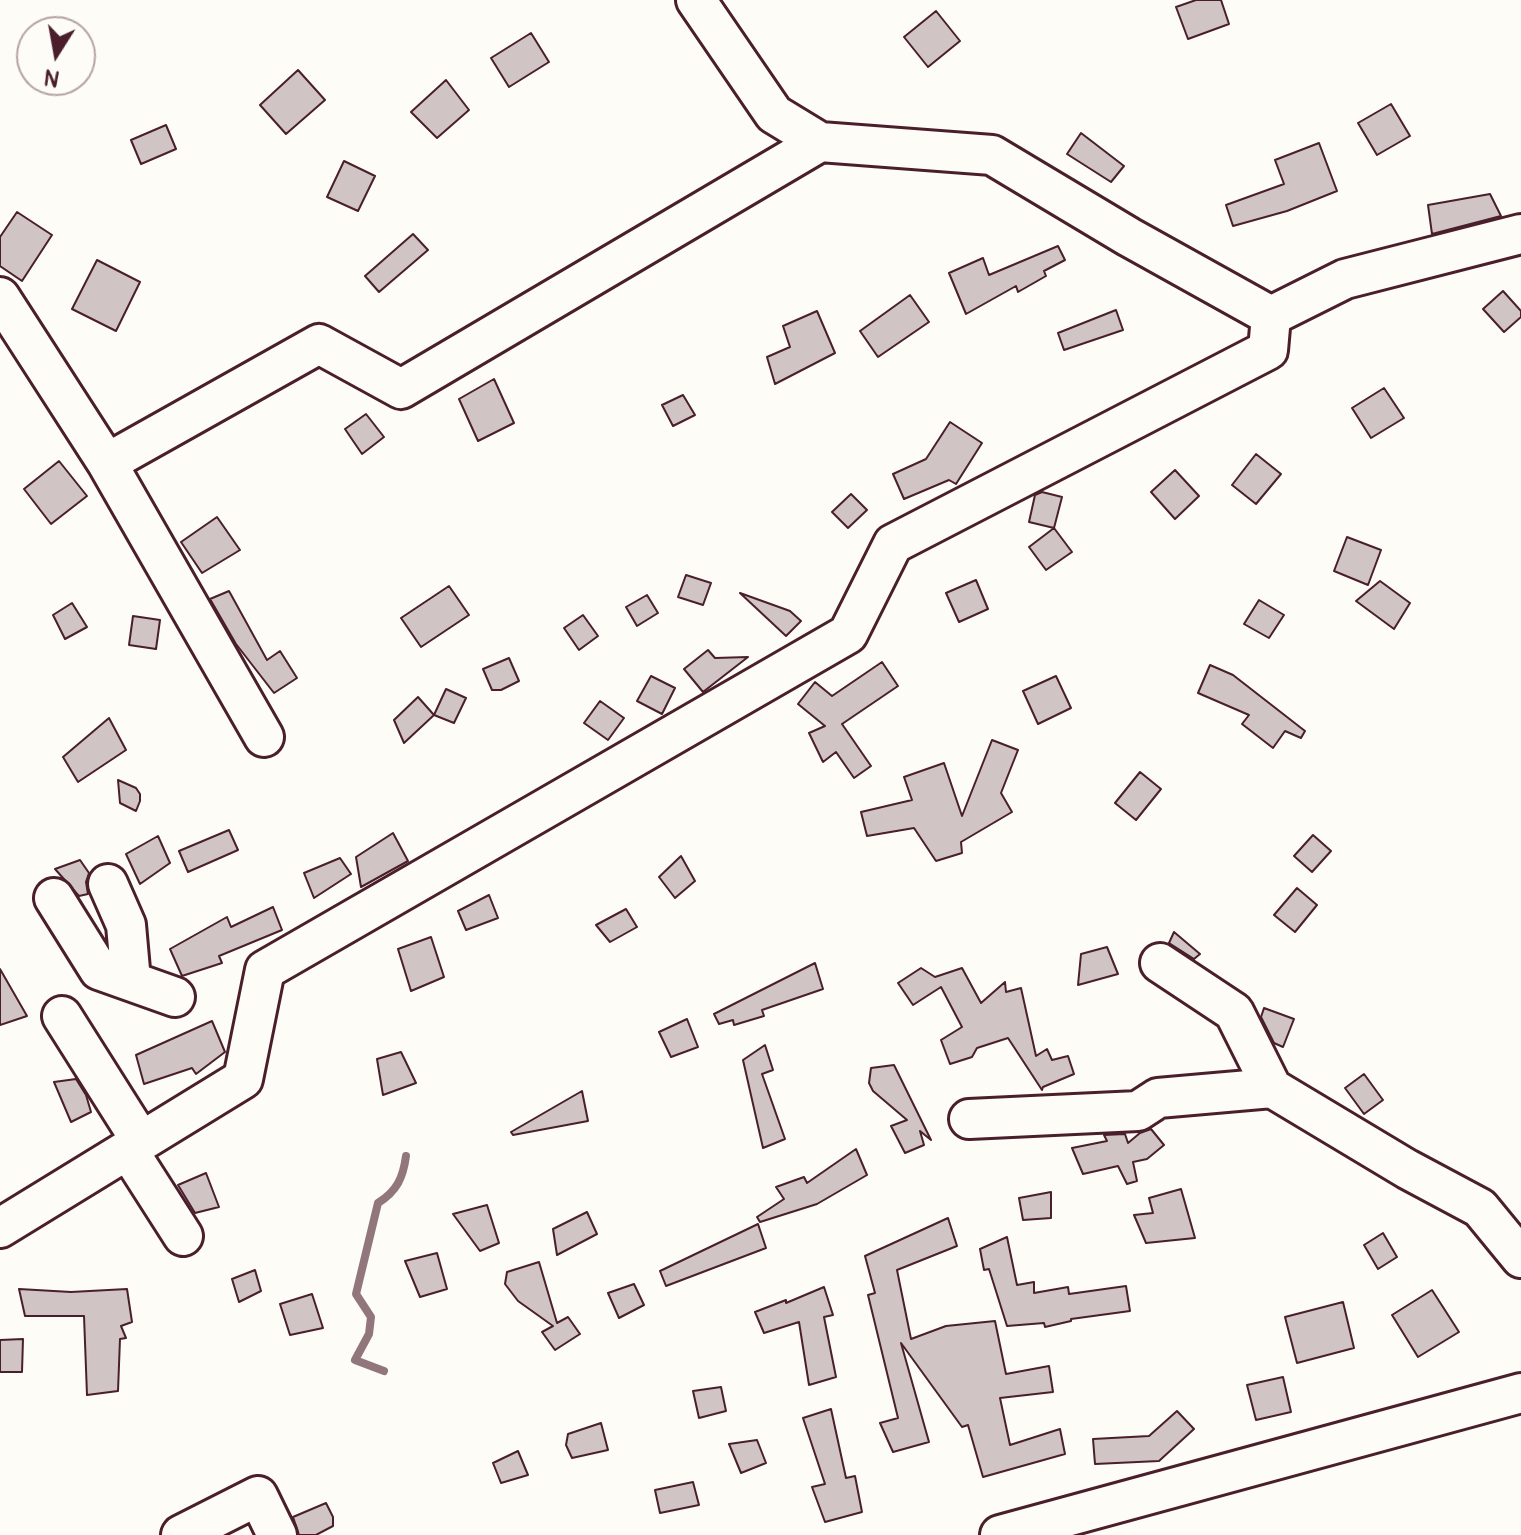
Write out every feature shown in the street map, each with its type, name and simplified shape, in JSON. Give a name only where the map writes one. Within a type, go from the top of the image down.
[{"type":"street","points":[[696,0],[774,114],[820,142],[992,155],[1129,237],[1271,316]]},
{"type":"street","points":[[107,463],[319,344],[401,389],[820,142]]},
{"type":"street","points":[[1271,316],[1345,279],[1521,234]]},
{"type":"street","points":[[0,297],[107,463],[264,737]]},
{"type":"street","points":[[0,1228],[243,1079],[265,970],[848,634],[893,544],[1268,350],[1271,316]]},
{"type":"street","points":[[108,884],[126,925],[131,981]]},
{"type":"street","points":[[54,898],[99,970],[175,997]]},
{"type":"street","points":[[1160,963],[1234,1012],[1272,1088],[1407,1169],[1480,1208],[1521,1258]]},
{"type":"street","points":[[62,1016],[183,1236]]},
{"type":"street","points":[[969,1119],[1138,1111],[1158,1098],[1272,1088]]},
{"type":"street","points":[[1000,1535],[1521,1393]]},
{"type":"street","points":[[181,1535],[258,1496],[277,1535]]},
{"type":"building","points":[[1196,0],[1221,0],[1229,24],[1188,39],[1176,7]]},
{"type":"building","points":[[936,11],[960,41],[928,67],[904,37]]},
{"type":"building","points":[[531,33],[549,62],[509,87],[491,58]]},
{"type":"building","points":[[298,70],[325,100],[286,134],[260,105]]},
{"type":"building","points":[[446,80],[469,110],[437,138],[411,112]]},
{"type":"building","points":[[1391,104],[1410,136],[1377,155],[1358,123]]},
{"type":"building","points":[[166,125],[176,149],[141,164],[131,140]]},
{"type":"building","points":[[1081,133],[1124,166],[1111,182],[1067,154]]},
{"type":"building","points":[[1319,143],[1337,191],[1287,211],[1233,226],[1226,205],[1284,184],[1275,160]]},
{"type":"building","points":[[344,161],[375,176],[358,211],[327,197]]},
{"type":"building","points":[[1490,194],[1501,216],[1432,234],[1428,205]]},
{"type":"building","points":[[17,212],[52,235],[22,281],[0,266],[0,237]]},
{"type":"building","points":[[413,234],[428,250],[379,292],[365,276]]},
{"type":"building","points":[[1058,246],[1065,260],[1044,271],[1046,276],[1018,292],[1016,286],[966,314],[949,273],[983,258],[989,275]]},
{"type":"building","points":[[97,260],[140,282],[116,331],[72,309]]},
{"type":"building","points":[[1503,291],[1521,311],[1521,317],[1504,332],[1483,309]]},
{"type":"building","points":[[910,295],[929,322],[878,357],[860,331]]},
{"type":"building","points":[[1116,310],[1123,330],[1064,350],[1058,333]]},
{"type":"building","points":[[817,311],[835,353],[775,384],[767,357],[790,347],[783,326]]},
{"type":"building","points":[[494,379],[514,423],[478,441],[459,399]]},
{"type":"building","points":[[1384,388],[1404,418],[1371,438],[1352,408]]},
{"type":"building","points":[[683,395],[695,415],[673,426],[662,405]]},
{"type":"building","points":[[366,414],[384,437],[362,454],[345,429]]},
{"type":"building","points":[[950,422],[982,443],[956,484],[949,480],[904,499],[893,474],[926,459]]},
{"type":"building","points":[[1256,454],[1281,474],[1256,504],[1232,485]]},
{"type":"building","points":[[59,461],[87,496],[51,524],[24,489]]},
{"type":"building","points":[[1175,470],[1199,496],[1175,519],[1151,492]]},
{"type":"building","points":[[1042,492],[1062,497],[1054,528],[1029,522],[1035,495]]},
{"type":"building","points":[[851,494],[867,510],[848,528],[832,512]]},
{"type":"building","points":[[217,517],[240,550],[202,573],[181,542]]},
{"type":"building","points":[[1054,528],[1072,552],[1046,570],[1029,547]]},
{"type":"building","points":[[1347,537],[1381,550],[1368,585],[1334,571]]},
{"type":"building","points":[[686,575],[711,583],[703,605],[678,597]]},
{"type":"building","points":[[976,580],[988,609],[959,622],[946,593]]},
{"type":"building","points":[[1380,581],[1410,603],[1394,629],[1356,601]]},
{"type":"building","points":[[449,586],[469,615],[421,647],[401,618]]},
{"type":"building","points":[[229,591],[267,660],[280,651],[297,678],[274,693],[236,644],[210,599]]},
{"type":"building","points":[[740,593],[790,611],[801,621],[786,636]]},
{"type":"building","points":[[647,595],[658,613],[637,626],[626,607]]},
{"type":"building","points":[[1259,600],[1284,615],[1269,638],[1244,624]]},
{"type":"building","points":[[72,603],[87,627],[65,639],[53,615]]},
{"type":"building","points":[[583,615],[598,636],[579,650],[564,628]]},
{"type":"building","points":[[133,616],[160,620],[156,649],[129,645]]},
{"type":"building","points":[[708,650],[715,658],[748,657],[703,692],[684,669]]},
{"type":"building","points":[[509,658],[519,681],[501,690],[492,690],[483,669]]},
{"type":"building","points":[[882,662],[898,686],[842,724],[871,766],[854,778],[836,752],[823,762],[809,733],[825,726],[798,704],[815,682],[832,696]]},
{"type":"building","points":[[1210,665],[1233,675],[1305,731],[1301,738],[1285,731],[1273,748],[1242,724],[1249,715],[1198,693]]},
{"type":"building","points":[[651,676],[675,688],[662,714],[637,701]]},
{"type":"building","points":[[1056,676],[1071,708],[1038,724],[1023,691]]},
{"type":"building","points":[[446,689],[466,698],[454,723],[434,715]]},
{"type":"building","points":[[418,697],[434,715],[404,743],[394,720]]},
{"type":"building","points":[[600,701],[624,718],[608,740],[584,723]]},
{"type":"building","points":[[109,718],[126,750],[78,782],[63,757]]},
{"type":"building","points":[[992,740],[1018,750],[1001,793],[1012,812],[961,842],[962,853],[936,861],[914,828],[867,836],[861,812],[912,800],[904,777],[944,763],[962,816]]},
{"type":"building","points":[[1140,772],[1161,789],[1136,820],[1115,803]]},
{"type":"building","points":[[118,780],[136,788],[140,794],[136,811],[120,803]]},
{"type":"building","points":[[229,830],[238,850],[188,872],[179,851]]},
{"type":"building","points":[[393,833],[408,861],[361,887],[356,857]]},
{"type":"building","points":[[1313,835],[1331,851],[1312,872],[1294,856]]},
{"type":"building","points":[[158,836],[170,863],[140,884],[126,854]]},
{"type":"building","points":[[681,856],[695,881],[675,898],[659,877]]},
{"type":"building","points":[[340,858],[351,874],[314,898],[304,873]]},
{"type":"building","points":[[80,860],[89,873],[86,882],[88,894],[79,896],[55,869]]},
{"type":"building","points":[[1297,888],[1317,905],[1295,932],[1274,915]]},
{"type":"building","points":[[489,895],[498,918],[466,930],[458,911]]},
{"type":"building","points":[[273,907],[282,930],[219,956],[222,963],[182,976],[170,949],[227,917],[231,927]]},
{"type":"building","points":[[626,909],[637,927],[610,942],[596,925]]},
{"type":"building","points":[[1174,932],[1200,954],[1194,959],[1169,943]]},
{"type":"building","points":[[431,937],[444,977],[411,991],[398,949]]},
{"type":"building","points":[[1107,947],[1118,974],[1078,985],[1081,954]]},
{"type":"building","points":[[815,963],[823,989],[762,1010],[764,1016],[734,1025],[733,1020],[719,1024],[714,1014]]},
{"type":"building","points":[[921,968],[935,977],[962,968],[981,1003],[1005,982],[1006,992],[1021,988],[1036,1056],[1047,1049],[1052,1060],[1068,1056],[1074,1074],[1042,1090],[1008,1038],[977,1048],[972,1057],[950,1064],[941,1040],[962,1027],[941,987],[913,1005],[898,983]]},
{"type":"building","points":[[0,969],[27,1016],[0,1025]]},
{"type":"building","points":[[1264,1008],[1294,1019],[1283,1047],[1274,1043],[1261,1017]]},
{"type":"building","points":[[687,1019],[698,1047],[671,1057],[659,1032]]},
{"type":"building","points":[[212,1021],[225,1052],[196,1074],[192,1068],[144,1084],[136,1055]]},
{"type":"building","points":[[765,1045],[773,1070],[762,1074],[785,1139],[763,1148],[743,1060]]},
{"type":"building","points":[[401,1052],[416,1083],[383,1095],[377,1059]]},
{"type":"building","points":[[894,1065],[931,1140],[920,1131],[924,1145],[905,1153],[891,1126],[907,1120],[873,1091],[869,1083],[871,1068]]},
{"type":"building","points":[[1364,1074],[1383,1100],[1364,1114],[1345,1088]]},
{"type":"building","points":[[76,1079],[86,1095],[91,1112],[71,1122],[54,1082]]},
{"type":"building","points":[[582,1091],[588,1121],[513,1135],[511,1132]]},
{"type":"building","points":[[1151,1129],[1164,1145],[1147,1159],[1133,1162],[1137,1181],[1127,1184],[1118,1166],[1083,1174],[1072,1148],[1107,1141],[1104,1135],[1125,1134],[1128,1143]]},
{"type":"building","points":[[856,1149],[867,1175],[817,1204],[760,1222],[757,1217],[784,1199],[776,1187],[804,1177],[807,1183]]},
{"type":"building","points":[[206,1173],[219,1207],[195,1213],[178,1185]]},
{"type":"building","points":[[1181,1189],[1195,1238],[1146,1243],[1134,1215],[1153,1213],[1149,1198]]},
{"type":"building","points":[[1051,1192],[1051,1218],[1023,1220],[1019,1198]]},
{"type":"building","points":[[487,1205],[499,1243],[480,1251],[453,1214]]},
{"type":"building","points":[[587,1212],[597,1234],[557,1255],[553,1229]]},
{"type":"building","points":[[948,1218],[957,1246],[897,1270],[911,1339],[946,1326],[995,1321],[1006,1374],[1049,1366],[1053,1392],[1000,1398],[1010,1445],[1060,1429],[1065,1454],[983,1477],[968,1425],[962,1427],[901,1343],[929,1442],[893,1452],[880,1423],[898,1418],[868,1295],[875,1293],[865,1256]]},
{"type":"building","points":[[758,1224],[766,1248],[666,1286],[660,1271]]},
{"type":"building","points":[[1383,1233],[1397,1257],[1378,1269],[1364,1245]]},
{"type":"building","points":[[1007,1237],[1017,1285],[1034,1282],[1034,1293],[1068,1287],[1069,1294],[1126,1286],[1130,1311],[1071,1319],[1045,1327],[1044,1323],[1007,1326],[989,1269],[984,1270],[980,1249]]},
{"type":"building","points":[[437,1253],[447,1289],[420,1297],[405,1261]]},
{"type":"building","points":[[539,1262],[557,1323],[568,1317],[580,1334],[555,1350],[542,1332],[553,1326],[518,1301],[505,1284],[507,1272]]},
{"type":"building","points":[[255,1270],[261,1291],[239,1302],[232,1279]]},
{"type":"building","points":[[634,1284],[644,1305],[619,1318],[608,1293]]},
{"type":"building","points":[[824,1287],[833,1315],[824,1317],[836,1377],[809,1385],[799,1322],[764,1333],[755,1312]]},
{"type":"building","points":[[19,1289],[71,1292],[127,1289],[132,1322],[121,1326],[126,1338],[120,1339],[118,1391],[87,1395],[84,1316],[25,1316]]},
{"type":"building","points":[[1432,1290],[1459,1332],[1418,1357],[1392,1315]]},
{"type":"building","points":[[312,1294],[323,1328],[290,1335],[280,1304]]},
{"type":"building","points":[[1343,1302],[1354,1348],[1297,1363],[1285,1317]]},
{"type":"building","points":[[23,1339],[22,1372],[0,1372],[0,1340]]},
{"type":"building","points":[[1283,1377],[1291,1412],[1256,1420],[1247,1385]]},
{"type":"building","points":[[721,1387],[726,1411],[699,1418],[693,1391]]},
{"type":"building","points":[[831,1409],[846,1478],[855,1476],[862,1512],[825,1522],[812,1487],[825,1484],[803,1418]]},
{"type":"building","points":[[1177,1411],[1194,1429],[1159,1461],[1095,1464],[1093,1439],[1149,1436]]},
{"type":"building","points":[[601,1423],[608,1450],[572,1458],[566,1445],[568,1434]]},
{"type":"building","points":[[757,1440],[766,1463],[741,1473],[729,1444]]},
{"type":"building","points":[[518,1451],[528,1475],[501,1483],[493,1463]]},
{"type":"building","points":[[693,1482],[699,1505],[660,1513],[655,1490]]},
{"type":"building","points":[[326,1503],[333,1517],[333,1526],[316,1535],[299,1535],[293,1517]]},
{"type":"waterway","points":[[384,1371],[355,1360],[369,1334],[371,1317],[356,1294],[378,1203],[398,1183],[406,1156]]}]
